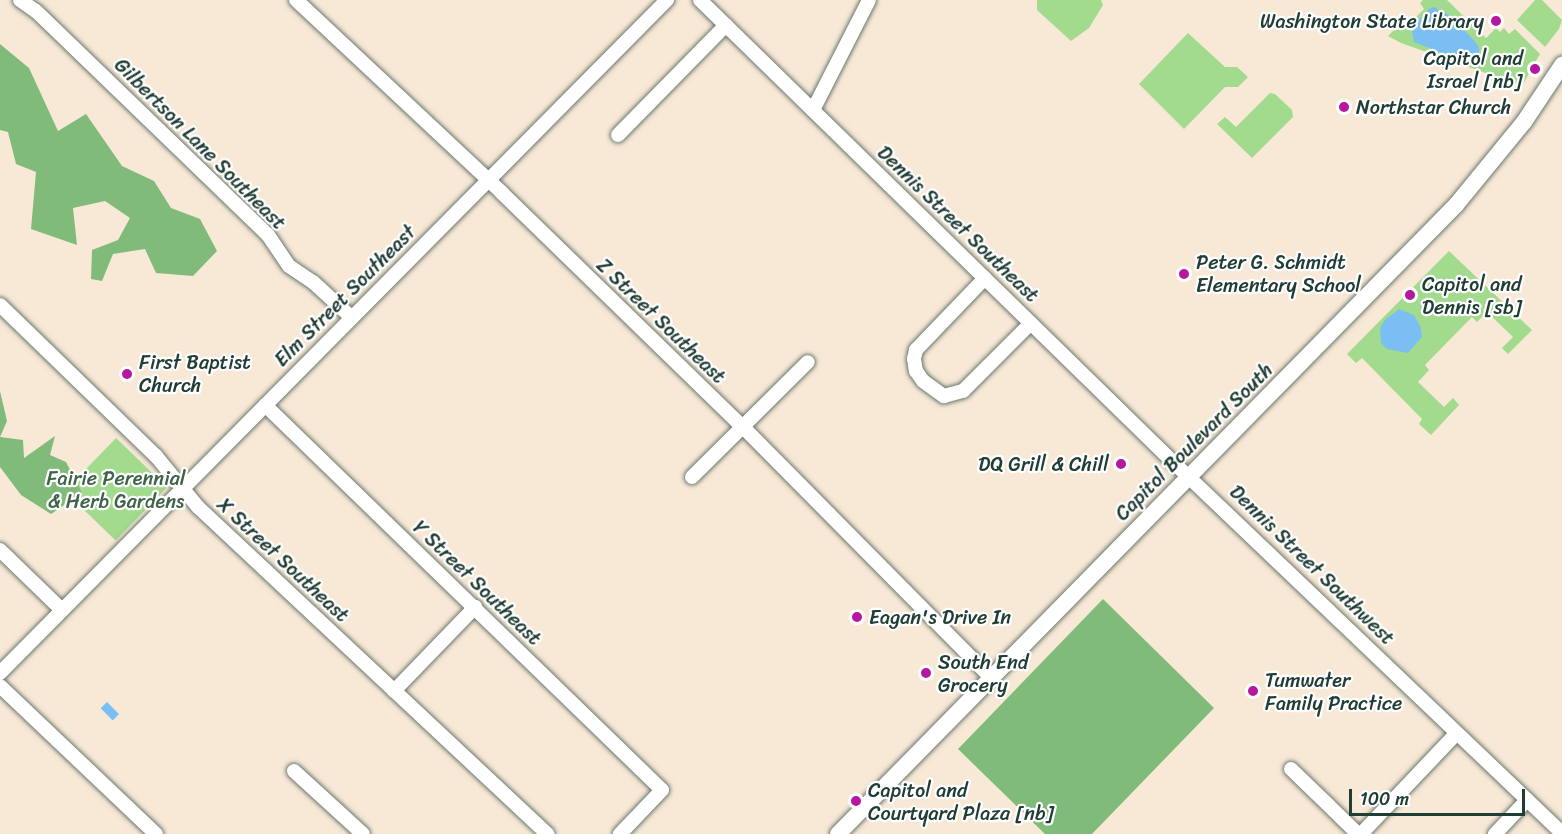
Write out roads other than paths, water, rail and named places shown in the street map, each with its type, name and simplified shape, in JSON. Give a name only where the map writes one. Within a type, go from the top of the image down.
[{"type":"main road","name":"Capitol Boulevard South","points":[[838,834],[1456,205],[1524,122],[1562,65]]},
{"type":"street","name":"Gilbertson Lane Southeast","points":[[20,0],[36,10],[268,235],[289,266],[313,282],[351,317]]},
{"type":"street","name":"Z Street Southeast","points":[[296,0],[488,180],[743,428],[991,678]]},
{"type":"street","name":"Elm Street Southeast","points":[[0,673],[667,0]]},
{"type":"street","name":"Dennis Street Southeast","points":[[700,0],[1189,477]]},
{"type":"street","points":[[813,110],[869,0]]},
{"type":"street","points":[[618,135],[726,25]]},
{"type":"street","points":[[985,278],[916,350],[914,359],[916,371],[923,381],[944,396],[963,391],[1031,323]]},
{"type":"street","name":"X Street Southeast","points":[[0,305],[148,448],[194,504],[548,834]]},
{"type":"street","points":[[693,477],[808,362]]},
{"type":"street","name":"Y Street Southeast","points":[[265,405],[662,790],[620,834]]},
{"type":"street","name":"Dennis Street Southwest","points":[[1189,477],[1562,833]]},
{"type":"street","points":[[0,550],[63,610]]},
{"type":"street","points":[[394,691],[475,607]]},
{"type":"street","points":[[0,686],[156,834]]},
{"type":"street","points":[[1291,769],[1359,834],[1457,733]]},
{"type":"street","points":[[294,771],[363,834]]},
{"type":"street","points":[[1495,834],[1527,800]]},
{"type":"water","points":[[1436,7],[1440,13],[1444,11],[1472,38],[1479,47],[1479,57],[1465,62],[1414,42],[1412,32],[1418,21],[1430,8]]},
{"type":"water","points":[[1399,309],[1414,315],[1421,328],[1422,337],[1408,353],[1387,349],[1381,343],[1380,328],[1385,320]]},
{"type":"water","points":[[107,702],[119,714],[113,720],[101,708]]},
{"type":"place","name":"Washington State Library","points":[[1496,21]]},
{"type":"place","name":"Capitol and Israel [nb]","points":[[1535,69]]},
{"type":"place","name":"Northstar Church","points":[[1344,107]]},
{"type":"place","name":"Peter G. Schmidt Elementary School","points":[[1184,274]]},
{"type":"place","name":"Capitol and Dennis [sb]","points":[[1410,295]]},
{"type":"place","name":"First Baptist Church","points":[[127,374]]},
{"type":"place","name":"DQ Grill & Chill","points":[[1121,464]]},
{"type":"place","name":"Eagan's Drive In","points":[[857,617]]},
{"type":"place","name":"South End Grocery","points":[[926,673]]},
{"type":"place","name":"Tumwater Family Practice","points":[[1253,691]]},
{"type":"place","name":"Capitol and Courtyard Plaza [nb]","points":[[856,801]]},
{"type":"park label","name":"Fairie Perennial & Herb Gardens","points":[[116,490]]}]
